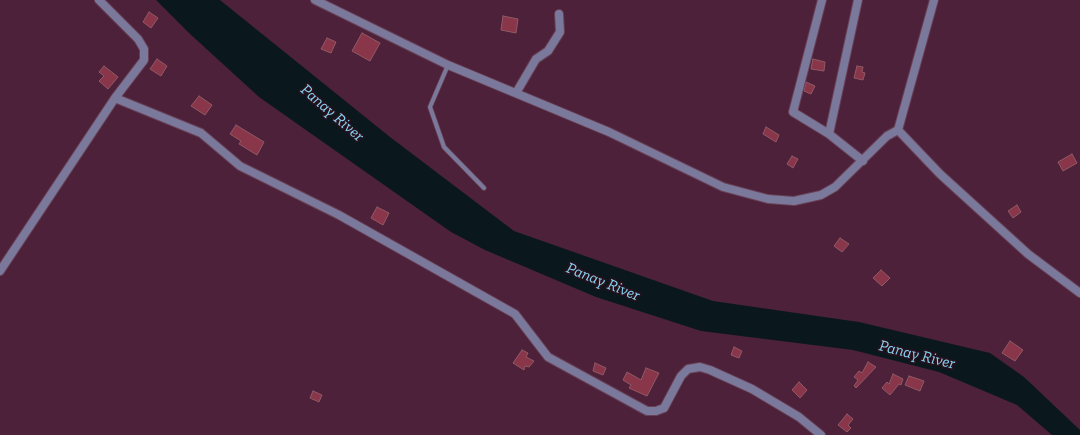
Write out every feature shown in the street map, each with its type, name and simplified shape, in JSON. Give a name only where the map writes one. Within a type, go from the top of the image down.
[{"type":"street","points":[[0,271],[116,98],[144,60],[144,49],[138,39],[99,0]]},
{"type":"street","points":[[316,0],[448,65],[609,132],[723,187],[768,199],[794,202],[821,195],[835,187],[887,136],[898,130],[934,0]]},
{"type":"street","points":[[822,0],[793,112],[829,134],[862,160]]},
{"type":"street","points":[[829,134],[858,0]]},
{"type":"street","points":[[516,93],[536,59],[548,51],[560,32],[559,14]]},
{"type":"street","points":[[116,98],[201,133],[240,166],[339,215],[515,314],[548,357],[647,411],[656,411],[664,408],[681,376],[688,370],[700,367],[752,389],[799,417],[821,435]]},
{"type":"street","points":[[898,130],[940,174],[1028,254],[1080,292]]},
{"type":"lane","points":[[448,65],[430,107],[444,147],[484,188]]},
{"type":"water","name":"Panay River","points":[[156,0],[220,0],[390,137],[514,231],[713,301],[859,322],[990,353],[1024,377],[1080,430],[1080,435],[1052,435],[1017,405],[939,372],[853,350],[701,331],[596,297],[485,250],[451,232],[259,97],[189,33]]},
{"type":"building","points":[[149,12],[158,18],[151,28],[143,22]]},
{"type":"building","points":[[503,16],[518,19],[516,33],[501,30]]},
{"type":"building","points":[[362,33],[380,43],[370,61],[352,51]]},
{"type":"building","points":[[327,38],[336,42],[331,53],[321,49]]},
{"type":"building","points":[[157,59],[167,66],[161,76],[150,69]]},
{"type":"building","points":[[813,59],[825,62],[824,71],[811,69]]},
{"type":"building","points":[[104,66],[118,77],[108,89],[99,81],[104,76],[99,72]]},
{"type":"building","points":[[857,66],[863,67],[862,72],[865,73],[863,80],[854,78]]},
{"type":"building","points":[[806,82],[815,86],[811,94],[804,91]]},
{"type":"building","points":[[199,96],[212,105],[205,115],[191,106]]},
{"type":"building","points":[[236,125],[264,142],[257,155],[239,144],[241,141],[230,134]]},
{"type":"building","points":[[766,127],[779,135],[776,142],[763,134]]},
{"type":"building","points":[[1072,154],[1077,163],[1063,171],[1058,162]]},
{"type":"building","points":[[792,156],[798,159],[793,168],[787,164]]},
{"type":"building","points":[[1017,205],[1021,212],[1013,218],[1008,211]]},
{"type":"building","points":[[377,207],[389,213],[383,225],[371,218]]},
{"type":"building","points":[[840,238],[849,244],[842,252],[834,246]]},
{"type":"building","points":[[881,270],[890,278],[882,286],[873,278]]},
{"type":"building","points":[[1010,341],[1023,350],[1015,361],[1002,353]]},
{"type":"building","points":[[734,347],[742,351],[739,358],[731,355]]},
{"type":"building","points":[[522,350],[528,353],[526,357],[534,361],[529,367],[525,366],[524,370],[513,363]]},
{"type":"building","points":[[868,362],[876,367],[856,388],[854,386],[858,380],[854,377],[859,371],[862,373]]},
{"type":"building","points":[[595,363],[606,368],[603,375],[593,371]]},
{"type":"building","points":[[646,368],[659,373],[647,396],[629,388],[631,385],[623,380],[627,372],[641,380]]},
{"type":"building","points":[[893,374],[903,379],[901,385],[899,384],[890,395],[882,388],[887,382],[889,384]]},
{"type":"building","points":[[909,376],[924,381],[920,391],[905,385]]},
{"type":"building","points":[[799,382],[807,390],[800,398],[792,390]]},
{"type":"building","points":[[313,391],[322,395],[319,402],[310,398]]},
{"type":"building","points":[[847,414],[853,419],[848,425],[851,428],[847,432],[838,425]]}]
